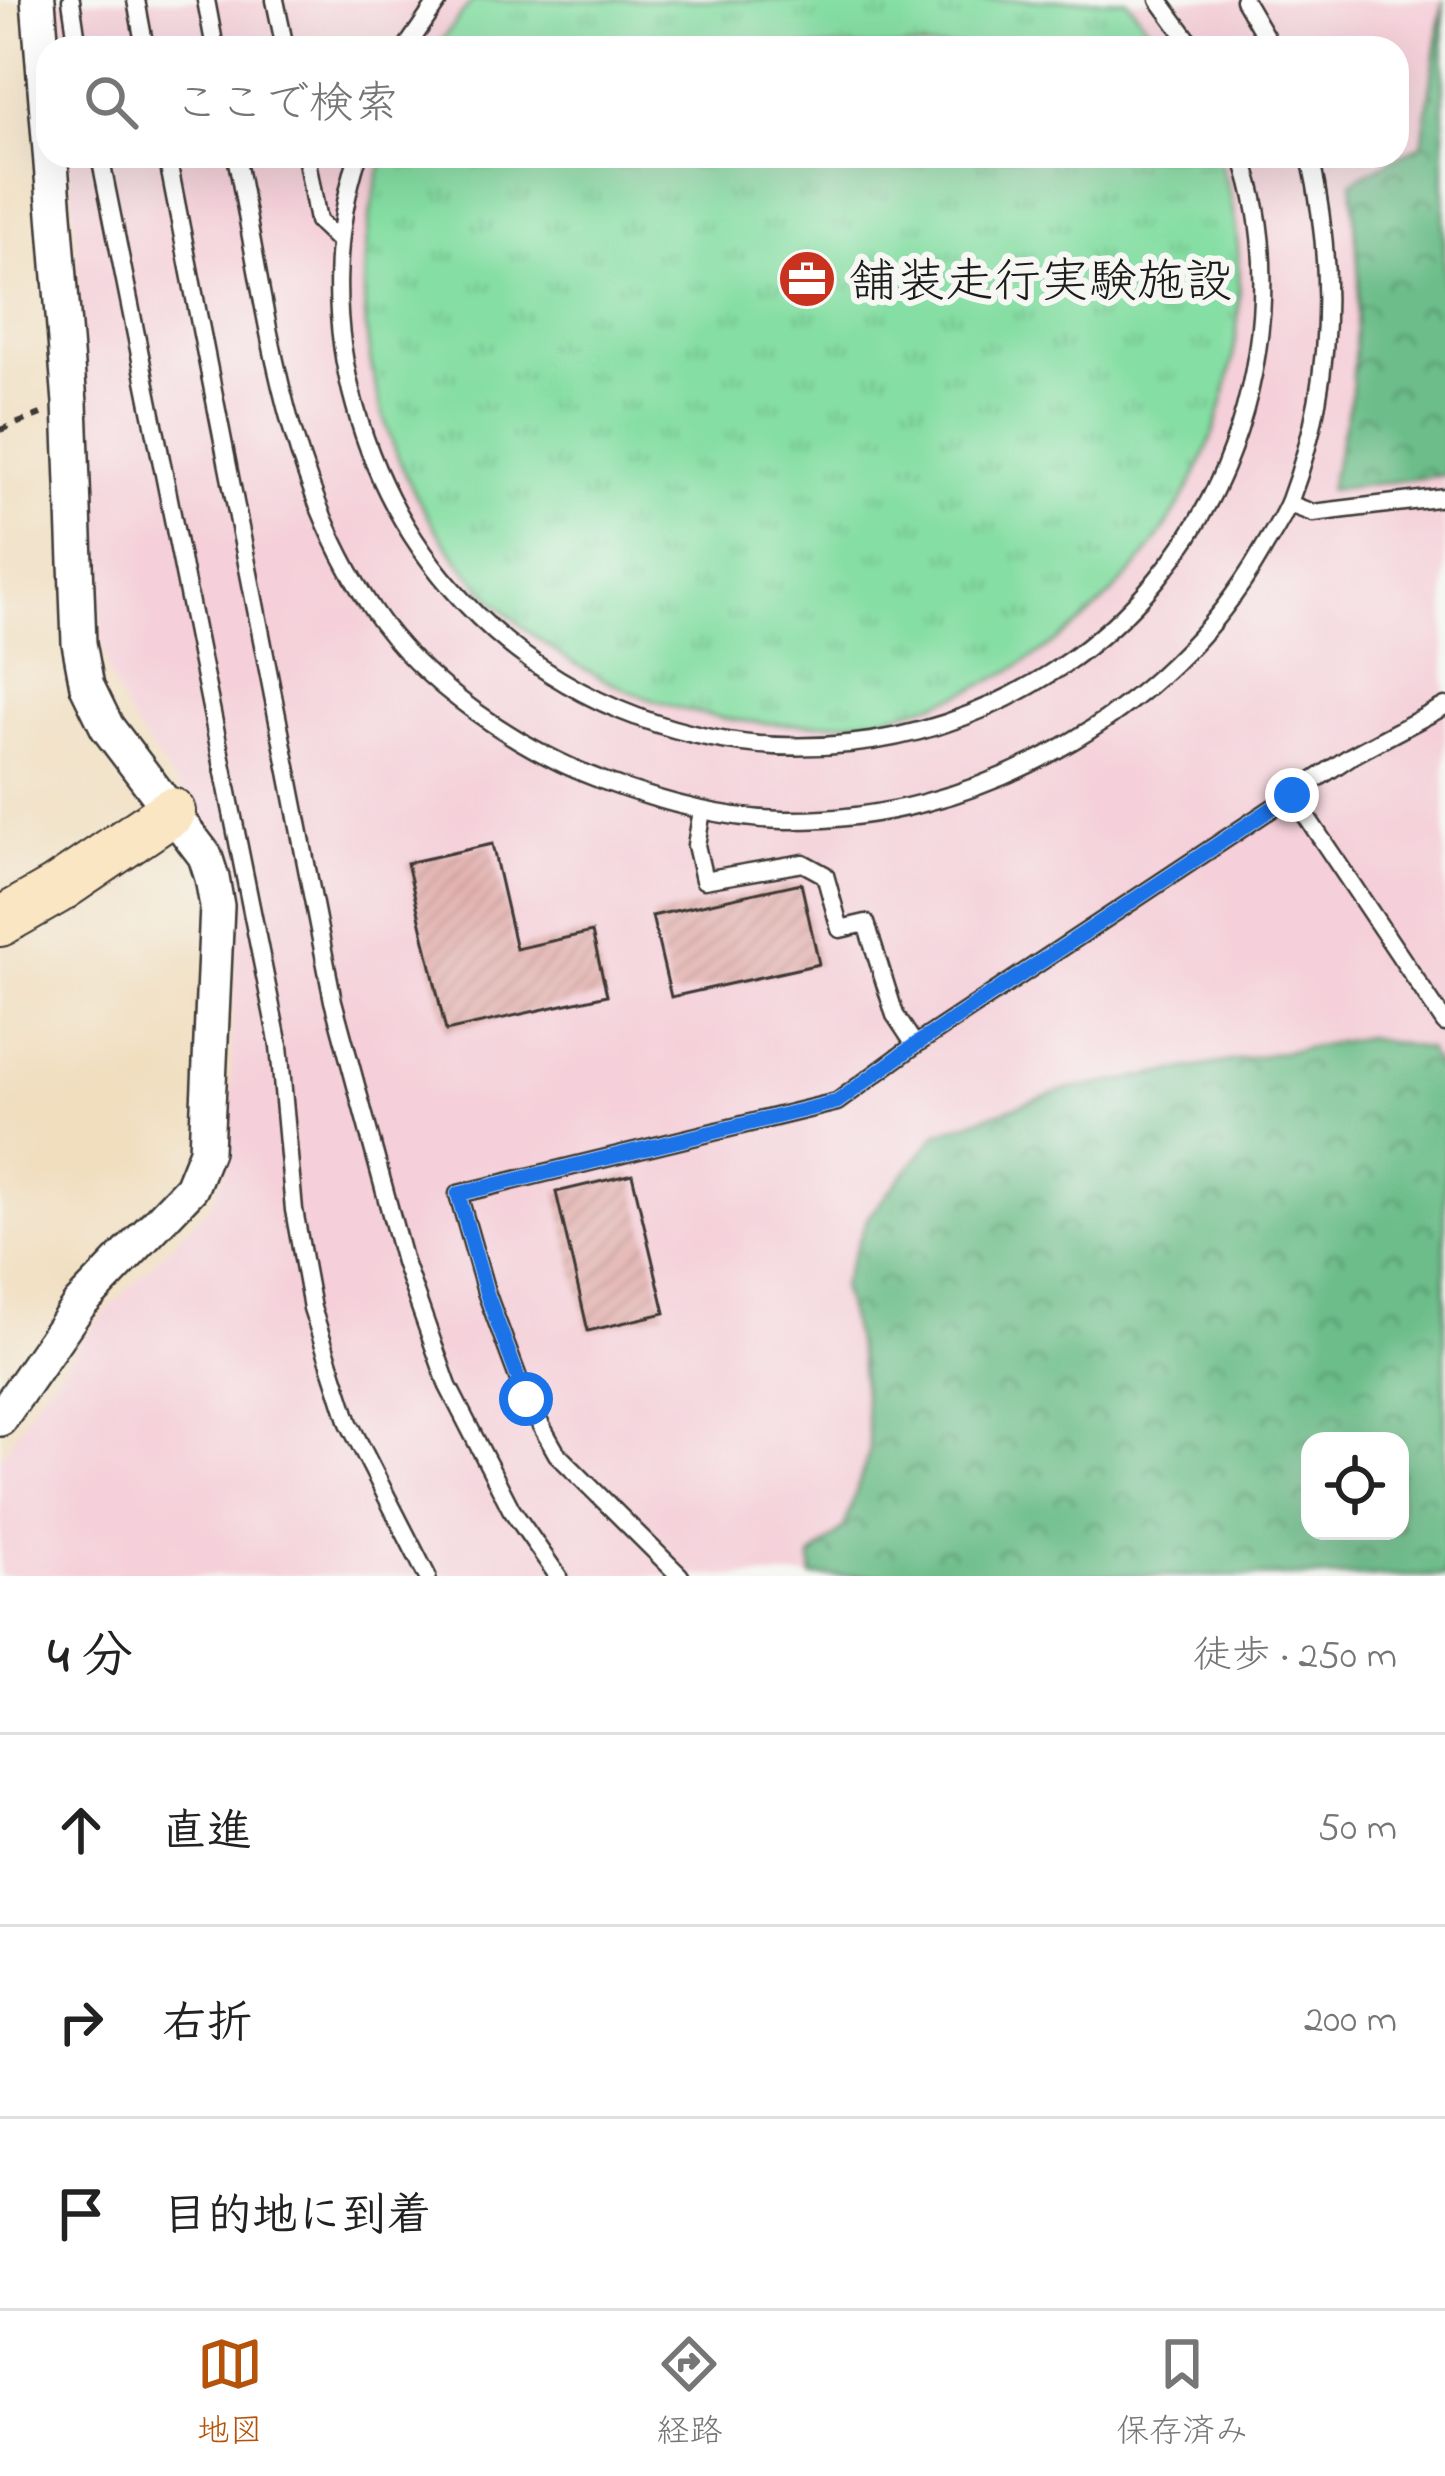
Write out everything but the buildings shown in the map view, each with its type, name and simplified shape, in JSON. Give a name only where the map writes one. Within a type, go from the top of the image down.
[{"type":"street","points":[[38,0],[41,36]]},
{"type":"street","points":[[0,1419],[79,1305],[191,1188],[206,1150],[217,906],[206,856],[107,727],[87,686],[79,643],[70,403],[51,168]]},
{"type":"street","points":[[0,922],[171,812]]},
{"type":"lane","points":[[70,0],[76,36]]},
{"type":"lane","points":[[136,0],[143,36]]},
{"type":"lane","points":[[206,0],[213,36]]},
{"type":"lane","points":[[275,0],[282,36]]},
{"type":"lane","points":[[414,36],[439,0]]},
{"type":"lane","points":[[1159,0],[1185,36]]},
{"type":"lane","points":[[1244,0],[1265,36]]},
{"type":"lane","points":[[102,168],[279,1046],[294,1210],[312,1308],[349,1423],[427,1576]]},
{"type":"lane","points":[[168,168],[333,1001],[404,1262],[448,1386],[511,1509],[558,1576]]},
{"type":"lane","points":[[238,168],[289,423],[305,476],[339,555],[376,615],[427,670],[473,708],[559,764],[702,811],[783,820],[866,814],[945,798],[1025,767],[1090,730],[1153,685],[1207,632],[1289,504],[1311,429],[1326,355],[1329,274],[1312,168]]},
{"type":"lane","points":[[307,168],[318,220],[340,242]]},
{"type":"lane","points":[[355,168],[340,242],[338,309],[346,376],[364,441],[391,503],[427,560],[470,611],[559,680],[639,720],[771,747],[838,747],[926,730],[969,716],[1030,687],[1086,650],[1136,604],[1178,552],[1213,495],[1239,432],[1255,367],[1262,300],[1259,233],[1245,168]]},
{"type":"lane","points":[[1289,504],[1313,513],[1445,497]]},
{"type":"lane","points":[[680,1576],[557,1454],[526,1399],[486,1292],[458,1194],[837,1102],[915,1045],[1292,795],[1445,706]]},
{"type":"lane","points":[[1292,795],[1445,1022]]},
{"type":"lane","points":[[702,811],[696,845],[704,880],[802,863],[825,875],[840,929],[866,923],[896,1015],[915,1045]]},
{"type":"path","points":[[0,430],[70,403]]},
{"type":"shaded area","points":[[58,0],[1445,0],[1445,1576],[0,1576],[0,1459],[34,1402],[98,1320],[212,1203],[229,1159],[235,899],[225,851],[130,720],[110,677],[101,639],[71,168],[1409,168],[1409,36],[61,36]]},
{"type":"green space","points":[[473,0],[1127,0],[1155,36],[444,36]]},
{"type":"green space","points":[[1443,0],[1445,475],[1329,490],[1352,392],[1359,280],[1352,181],[1377,168],[1409,168],[1409,151],[1422,144]]},
{"type":"green space","points":[[382,168],[1221,168],[1236,228],[1239,303],[1229,378],[1194,478],[1162,533],[1101,605],[1024,663],[968,691],[908,711],[814,724],[704,715],[606,680],[521,625],[452,552],[401,465],[372,368],[365,264]]},
{"type":"green space","points":[[1367,1037],[1427,1049],[1445,1078],[1445,1576],[812,1576],[811,1557],[844,1528],[870,1449],[860,1359],[841,1286],[868,1217],[938,1133],[1061,1091]]},
{"type":"place","name":"舗装走行実験施設","points":[[807,279]]},
{"type":"route","points":[[526,1399],[486,1292],[458,1194],[837,1102],[915,1045],[1292,795]]}]
